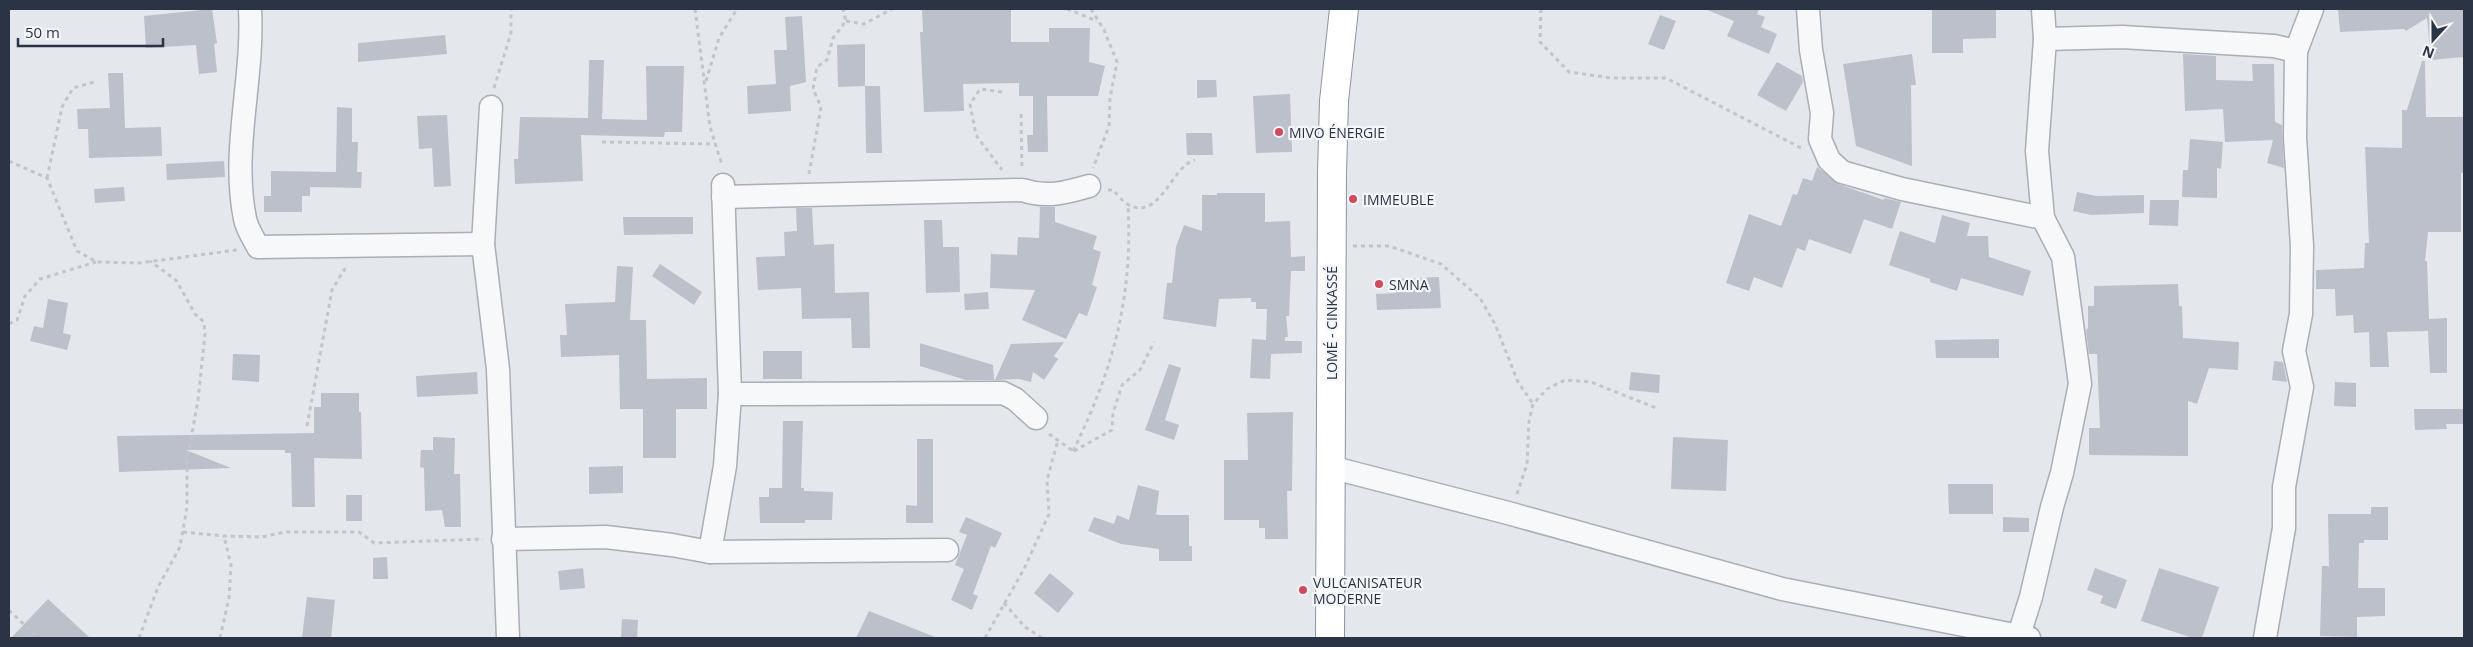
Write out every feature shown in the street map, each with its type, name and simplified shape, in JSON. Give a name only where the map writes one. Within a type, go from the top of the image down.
[{"type":"highway","name":"LOMÉ - CINKASSÉ","points":[[1330,638],[1334,101],[1344,9]]},
{"type":"street","points":[[250,9],[248,64],[242,126],[241,172],[245,221],[258,247],[483,244]]},
{"type":"street","points":[[1808,9],[1811,50],[1822,112],[1820,138],[1829,160],[1842,172],[1902,189],[2043,218]]},
{"type":"street","points":[[1330,467],[1508,513],[1782,588],[2022,637],[2052,507],[2062,473],[2080,384],[2063,256],[2043,218],[2037,151],[2045,39],[2043,9]]},
{"type":"street","points":[[2265,638],[2284,528],[2284,487],[2302,387],[2294,351],[2300,314],[2302,246],[2295,137],[2296,50],[2312,9]]},
{"type":"street","points":[[2045,39],[2122,37],[2274,46],[2296,50]]},
{"type":"street","points":[[491,107],[483,244],[498,369],[508,638]]},
{"type":"street","points":[[710,552],[724,466],[730,394],[723,191],[812,195],[1020,190],[1040,195],[1059,195],[1089,186]]},
{"type":"street","points":[[730,394],[1003,393],[1015,399],[1036,418]]},
{"type":"street","points":[[503,539],[606,537],[672,545],[710,552],[947,550]]},
{"type":"path","points":[[491,107],[495,81],[511,33],[511,9]]},
{"type":"path","points":[[695,9],[710,127],[722,164],[723,191]]},
{"type":"path","points":[[705,84],[719,38],[737,9]]},
{"type":"path","points":[[843,9],[846,21]]},
{"type":"path","points":[[846,21],[864,24],[892,9]]},
{"type":"path","points":[[1067,9],[1098,21]]},
{"type":"path","points":[[1091,9],[1117,62],[1110,98],[1109,126],[1090,176],[1089,186],[1097,191],[1113,190],[1128,204],[1147,206],[1160,198],[1175,176],[1195,160]]},
{"type":"path","points":[[1541,9],[1540,42],[1569,72],[1612,78],[1666,78],[1734,115],[1829,160]]},
{"type":"path","points":[[812,195],[809,179],[821,107],[813,89],[817,67],[827,60],[833,38],[846,21]]},
{"type":"path","points":[[94,82],[73,88],[62,107],[47,178],[77,250],[97,262]]},
{"type":"path","points":[[1002,92],[980,90],[970,104],[976,135],[1020,190]]},
{"type":"path","points":[[1020,190],[1021,114]]},
{"type":"path","points":[[602,142],[715,144]]},
{"type":"path","points":[[9,160],[47,178]]},
{"type":"path","points":[[1073,451],[1113,354],[1121,322],[1126,279],[1129,227],[1128,204]]},
{"type":"path","points":[[1332,245],[1389,246],[1441,264],[1480,298],[1494,324],[1518,382],[1533,404]]},
{"type":"path","points":[[307,426],[332,290],[348,264],[370,246]]},
{"type":"path","points":[[9,324],[17,320],[26,296],[40,279],[97,262],[150,261],[258,247]]},
{"type":"path","points":[[139,638],[158,587],[180,547],[187,507],[187,461],[198,400],[204,328],[204,322],[195,314],[176,280],[150,261]]},
{"type":"path","points":[[1073,451],[1112,430],[1113,413],[1122,385],[1140,370],[1154,342]]},
{"type":"path","points":[[1508,513],[1527,464],[1529,421],[1533,404],[1547,389],[1564,380],[1591,382],[1656,408]]},
{"type":"path","points":[[1036,418],[1044,430],[1073,451]]},
{"type":"path","points":[[985,638],[1024,569],[1049,514],[1047,480],[1058,440]]},
{"type":"path","points":[[183,532],[262,537],[285,532],[360,532],[374,543],[503,539]]},
{"type":"path","points":[[220,638],[229,598],[231,566],[224,536]]},
{"type":"path","points":[[1004,603],[1025,627],[1042,638]]},
{"type":"path","points":[[9,610],[38,638]]},
{"type":"building","points":[[212,9],[217,43],[214,44],[217,72],[199,74],[196,45],[146,48],[144,16]]},
{"type":"building","points":[[922,9],[1011,9],[1011,42],[1049,42],[1049,28],[1090,28],[1089,62],[1105,66],[1098,96],[1047,96],[1048,152],[1028,152],[1027,135],[1033,135],[1033,96],[1019,96],[1019,83],[963,84],[964,111],[924,112],[920,32],[923,32]]},
{"type":"building","points":[[1705,9],[1759,9],[1757,14],[1765,17],[1761,27],[1777,34],[1769,54],[1727,36],[1734,21]]},
{"type":"building","points":[[1932,9],[1996,9],[1996,38],[1963,39],[1963,53],[1932,53]]},
{"type":"building","points":[[2338,9],[2464,9],[2464,57],[2431,60],[2427,18],[2406,31],[2404,29],[2340,32]]},
{"type":"building","points":[[1660,15],[1676,21],[1664,50],[1648,44]]},
{"type":"building","points":[[802,16],[806,82],[790,86],[791,111],[748,114],[747,86],[776,84],[774,50],[787,50],[785,17]]},
{"type":"building","points":[[445,35],[447,54],[358,62],[358,43]]},
{"type":"building","points":[[865,44],[865,86],[838,87],[837,45]]},
{"type":"building","points":[[1912,54],[1916,85],[1911,85],[1912,166],[1856,146],[1843,64]]},
{"type":"building","points":[[2183,54],[2216,56],[2216,80],[2253,81],[2252,64],[2274,64],[2275,122],[2282,125],[2284,168],[2267,163],[2273,140],[2225,142],[2223,109],[2185,111]]},
{"type":"building","points":[[589,60],[604,60],[602,119],[647,120],[646,66],[684,66],[682,132],[665,132],[664,137],[581,135],[583,181],[515,184],[514,159],[518,159],[520,117],[588,118]]},
{"type":"building","points":[[2422,61],[2425,61],[2426,117],[2464,117],[2464,173],[2461,173],[2461,232],[2428,232],[2425,261],[2427,261],[2429,319],[2447,318],[2447,373],[2430,373],[2428,331],[2387,332],[2389,367],[2370,367],[2369,332],[2354,333],[2353,315],[2336,316],[2335,289],[2316,289],[2316,270],[2364,268],[2365,243],[2369,243],[2365,147],[2402,148],[2402,110],[2407,110]]},
{"type":"building","points":[[1777,62],[1802,76],[1803,82],[1786,111],[1757,95]]},
{"type":"building","points":[[108,73],[123,73],[125,128],[161,127],[162,156],[89,158],[88,129],[78,129],[77,109],[110,108]]},
{"type":"building","points":[[1197,80],[1216,80],[1217,97],[1197,98]]},
{"type":"building","points":[[865,86],[880,86],[882,153],[866,153]]},
{"type":"building","points":[[1290,94],[1292,152],[1256,153],[1253,96]]},
{"type":"building","points":[[337,107],[352,108],[352,142],[358,142],[357,172],[362,172],[361,188],[310,187],[310,196],[302,196],[302,212],[264,212],[264,196],[271,196],[271,171],[336,172]]},
{"type":"building","points":[[447,115],[451,186],[434,187],[432,148],[419,149],[417,116]]},
{"type":"building","points":[[1186,133],[1212,133],[1213,155],[1187,155]]},
{"type":"building","points":[[2190,139],[2223,142],[2221,169],[2217,168],[2217,198],[2182,197],[2183,170],[2188,170]]},
{"type":"building","points":[[224,161],[225,177],[167,180],[166,164]]},
{"type":"building","points":[[1817,167],[1838,184],[1884,200],[1884,198],[1901,202],[1892,229],[1864,219],[1851,254],[1809,239],[1805,251],[1797,248],[1782,288],[1754,277],[1749,291],[1726,283],[1749,214],[1781,226],[1793,194],[1797,195],[1803,178],[1812,181]]},
{"type":"building","points":[[124,187],[125,201],[95,203],[94,189]]},
{"type":"building","points":[[2077,192],[2096,196],[2144,195],[2144,213],[2091,215],[2073,211]]},
{"type":"building","points":[[1217,193],[1265,193],[1265,222],[1290,221],[1291,257],[1305,256],[1305,271],[1291,271],[1289,316],[1286,316],[1288,337],[1285,337],[1285,341],[1302,341],[1302,353],[1271,354],[1270,379],[1250,378],[1252,339],[1266,340],[1267,309],[1256,309],[1256,302],[1251,302],[1251,298],[1219,299],[1216,327],[1163,319],[1167,283],[1172,283],[1176,247],[1184,225],[1202,231],[1202,195],[1217,195]]},
{"type":"building","points":[[2150,200],[2179,200],[2178,226],[2149,225]]},
{"type":"building","points":[[1040,207],[1055,207],[1055,222],[1097,236],[1093,249],[1101,252],[1092,285],[1097,287],[1087,316],[1079,313],[1066,339],[1022,320],[1035,290],[990,288],[991,254],[1017,255],[1018,237],[1039,238]]},
{"type":"building","points":[[796,208],[812,208],[814,245],[834,244],[835,293],[869,292],[870,348],[852,348],[851,318],[802,319],[801,288],[758,290],[756,257],[785,256],[784,232],[797,231]]},
{"type":"building","points":[[1942,215],[1970,223],[1967,236],[1988,236],[1989,257],[2031,271],[2023,296],[1961,278],[1957,291],[1930,282],[1930,279],[1889,265],[1900,231],[1935,243]]},
{"type":"building","points":[[623,217],[693,217],[693,234],[624,235]]},
{"type":"building","points":[[924,220],[942,220],[943,247],[959,247],[960,292],[926,293]]},
{"type":"building","points":[[660,264],[702,292],[694,305],[652,276]]},
{"type":"building","points":[[617,266],[633,267],[630,320],[646,320],[647,379],[707,378],[707,409],[676,409],[676,458],[643,458],[643,409],[620,409],[619,355],[561,357],[560,335],[567,335],[565,304],[615,302]]},
{"type":"building","points":[[1439,277],[1441,308],[1377,310],[1376,294],[1396,293],[1396,279]]},
{"type":"building","points":[[2178,284],[2179,306],[2182,306],[2183,338],[2239,342],[2238,370],[2209,368],[2197,404],[2188,401],[2188,456],[2089,455],[2089,428],[2100,428],[2097,354],[2089,354],[2086,330],[2088,328],[2088,306],[2094,306],[2094,286]]},
{"type":"building","points":[[988,292],[989,309],[965,310],[964,294]]},
{"type":"building","points":[[48,299],[68,303],[63,333],[71,335],[67,350],[30,341],[34,326],[43,328]]},
{"type":"building","points":[[1999,339],[1999,358],[1936,358],[1935,340]]},
{"type":"building","points":[[1064,342],[1054,356],[1058,359],[1044,380],[1033,372],[1031,382],[1019,379],[995,380],[1011,344]]},
{"type":"building","points":[[920,343],[993,365],[994,380],[966,380],[920,366]]},
{"type":"building","points":[[763,351],[802,351],[802,379],[763,379]]},
{"type":"building","points":[[233,354],[260,355],[259,382],[232,380]]},
{"type":"building","points":[[2274,361],[2283,362],[2287,382],[2272,380]]},
{"type":"building","points":[[1169,364],[1181,368],[1165,420],[1179,425],[1174,440],[1145,430]]},
{"type":"building","points":[[477,372],[478,394],[417,397],[416,376]]},
{"type":"building","points":[[1631,372],[1660,375],[1659,393],[1629,390]]},
{"type":"building","points":[[2335,382],[2356,383],[2356,407],[2334,406]]},
{"type":"building","points":[[321,393],[359,393],[362,459],[314,458],[315,507],[292,507],[291,453],[285,453],[285,450],[186,450],[231,468],[119,472],[117,436],[314,433],[314,407],[321,407]]},
{"type":"building","points":[[2414,409],[2464,409],[2464,424],[2446,424],[2447,429],[2415,430]]},
{"type":"building","points":[[1293,412],[1292,491],[1287,491],[1288,539],[1265,539],[1265,528],[1259,528],[1259,520],[1224,520],[1224,460],[1248,460],[1247,413]]},
{"type":"building","points":[[783,421],[803,421],[801,488],[804,488],[804,491],[833,492],[832,520],[805,520],[805,523],[760,523],[759,497],[769,497],[769,488],[782,488]]},
{"type":"building","points":[[433,437],[455,438],[454,474],[460,474],[461,527],[445,527],[442,510],[425,511],[424,468],[420,467],[421,450],[433,450]]},
{"type":"building","points":[[1673,437],[1728,440],[1726,491],[1671,489]]},
{"type":"building","points":[[917,439],[933,439],[933,523],[906,523],[906,505],[917,506]]},
{"type":"building","points":[[623,466],[623,493],[589,494],[589,467]]},
{"type":"building","points":[[1948,484],[1993,484],[1993,514],[1949,514]]},
{"type":"building","points":[[1138,485],[1159,491],[1156,515],[1189,515],[1189,546],[1192,546],[1192,561],[1159,561],[1159,549],[1121,544],[1088,531],[1094,517],[1114,524],[1117,515],[1129,520]]},
{"type":"building","points":[[346,495],[362,495],[362,521],[346,521]]},
{"type":"building","points":[[2371,507],[2388,507],[2388,540],[2364,540],[2364,543],[2359,543],[2358,588],[2385,588],[2385,616],[2357,617],[2357,637],[2320,636],[2322,566],[2329,566],[2328,514],[2371,514]]},
{"type":"building","points":[[966,517],[1002,533],[995,548],[991,546],[973,594],[978,596],[972,610],[951,600],[964,569],[955,565],[967,535],[959,532]]},
{"type":"building","points":[[2003,517],[2029,518],[2029,532],[2003,532]]},
{"type":"building","points":[[387,557],[388,579],[373,579],[373,558]]},
{"type":"building","points":[[583,568],[585,588],[560,590],[558,571]]},
{"type":"building","points":[[2095,568],[2127,580],[2116,609],[2100,603],[2103,596],[2087,590]]},
{"type":"building","points":[[2159,568],[2219,587],[2202,638],[2193,638],[2141,621]]},
{"type":"building","points":[[1050,573],[1074,593],[1058,613],[1034,593]]},
{"type":"building","points":[[307,597],[335,600],[331,638],[302,638]]},
{"type":"building","points":[[48,599],[90,638],[11,638]]},
{"type":"building","points":[[869,611],[935,637],[935,638],[856,638]]},
{"type":"building","points":[[622,619],[638,620],[637,638],[621,638]]},
{"type":"place","name":"MIVO ÉNERGIE","points":[[1279,132]]},
{"type":"place","name":"IMMEUBLE","points":[[1353,199]]},
{"type":"place","name":"SMNA","points":[[1379,284]]},
{"type":"place","name":"VULCANISATEUR MODERNE","points":[[1303,590]]}]
